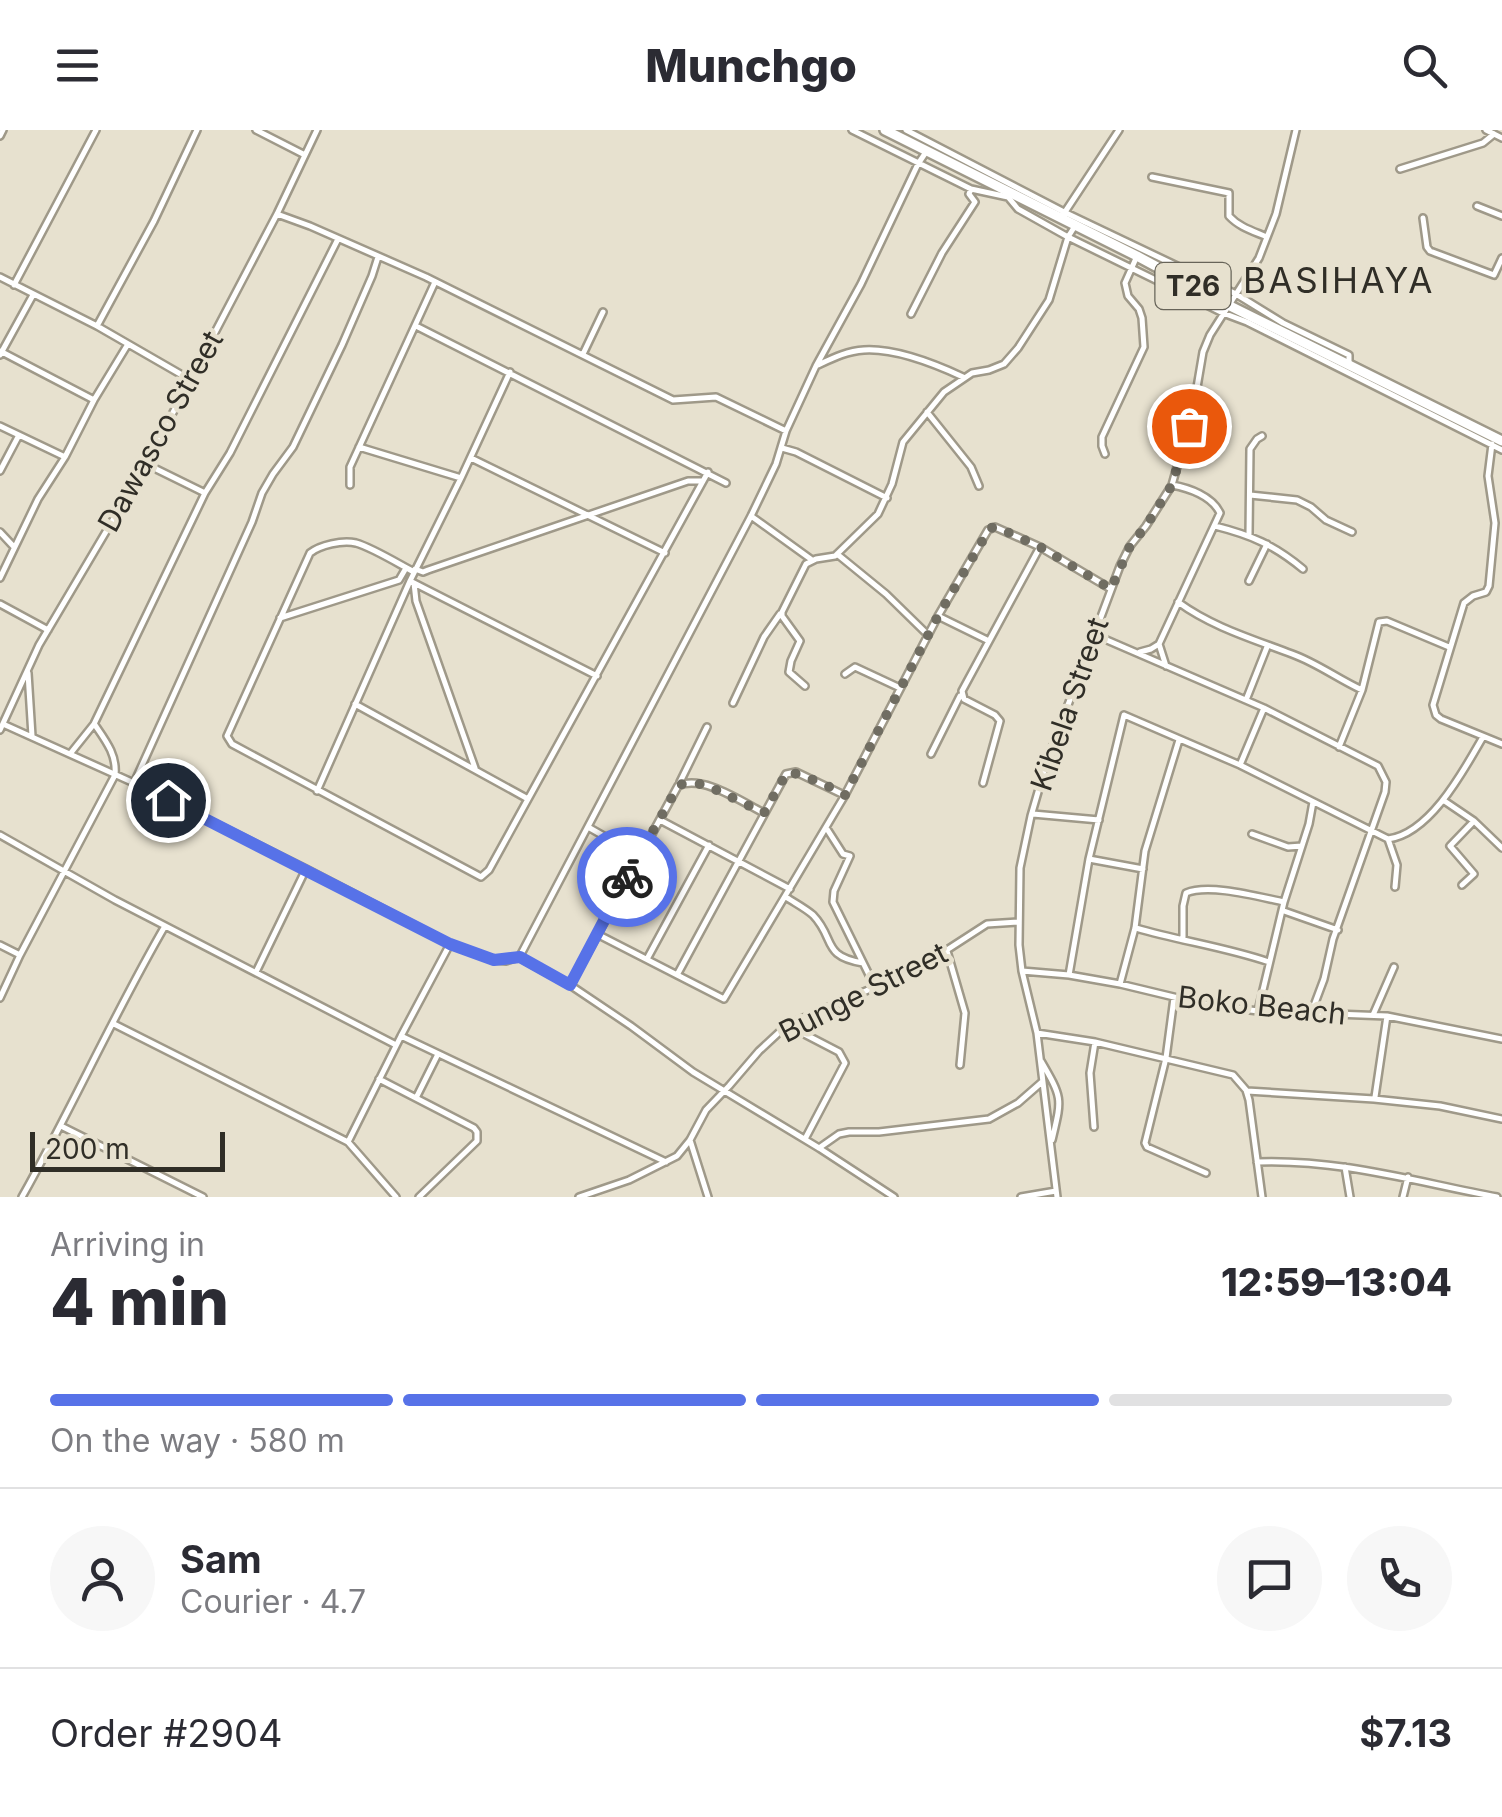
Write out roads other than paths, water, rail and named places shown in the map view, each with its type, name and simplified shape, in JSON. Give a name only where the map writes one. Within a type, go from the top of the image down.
[{"type":"highway","name":"T26","points":[[885,130],[1008,195],[1062,216],[1226,309],[1349,364],[1497,442]]},
{"type":"street","points":[[14,285],[96,130]]},
{"type":"street","points":[[97,326],[198,130]]},
{"type":"street","points":[[256,130],[305,155]]},
{"type":"street","name":"Dawasco Street","points":[[2,727],[48,630],[146,464],[318,130]]},
{"type":"street","points":[[852,130],[971,189],[1008,195],[1018,209],[1068,237],[1226,309],[1497,442],[1502,450]]},
{"type":"street","points":[[906,130],[1062,216],[1236,294],[1349,355],[1349,364]]},
{"type":"street","points":[[1062,216],[1119,130]]},
{"type":"street","name":"Kibela Street","points":[[1056,1194],[1037,1033],[1019,945],[1020,868],[1032,814],[1047,761],[1111,589],[1130,546],[1172,485],[1192,416],[1203,352],[1259,258],[1276,214],[1296,130]]},
{"type":"street","points":[[1486,130],[1502,138]]},
{"type":"street","points":[[1400,168],[1483,143],[1494,134]]},
{"type":"street","points":[[520,957],[751,516],[816,366],[926,152]]},
{"type":"street","points":[[1152,177],[1229,193],[1229,216],[1239,225],[1267,237]]},
{"type":"street","points":[[911,314],[942,253],[974,204],[971,189]]},
{"type":"street","points":[[1477,206],[1502,216]]},
{"type":"street","points":[[277,214],[435,282],[673,400],[716,396],[786,431]]},
{"type":"street","points":[[1423,218],[1430,251],[1494,275],[1502,258]]},
{"type":"street","points":[[733,702],[806,564],[837,554],[878,514],[887,498],[902,442],[944,392],[963,377],[1004,364],[1018,348],[1049,300],[1075,226]]},
{"type":"street","points":[[70,754],[94,724],[205,493],[230,453],[338,239]]},
{"type":"street","points":[[1105,454],[1102,437],[1144,347],[1142,318],[1126,290],[1126,276],[1137,256]]},
{"type":"street","points":[[134,783],[262,493],[298,435],[378,257]]},
{"type":"street","points":[[0,278],[97,326],[189,379]]},
{"type":"street","points":[[350,485],[350,467],[435,282]]},
{"type":"street","points":[[34,295],[1,352],[94,400]]},
{"type":"street","points":[[583,355],[604,312]]},
{"type":"street","points":[[416,326],[726,482]]},
{"type":"street","points":[[0,578],[38,499],[66,457],[128,344]]},
{"type":"street","points":[[816,366],[844,353],[866,350],[922,362],[963,377]]},
{"type":"street","points":[[316,791],[415,570],[510,372]]},
{"type":"street","points":[[927,412],[971,467],[979,486]]},
{"type":"street","points":[[0,426],[66,457]]},
{"type":"street","points":[[0,471],[18,435]]},
{"type":"street","points":[[1249,535],[1250,449],[1262,436]]},
{"type":"street","points":[[1497,442],[1488,476],[1495,522],[1489,586],[1486,592],[1464,603],[1433,705],[1441,719],[1502,744]]},
{"type":"street","points":[[360,447],[461,478]]},
{"type":"street","points":[[782,448],[887,498]]},
{"type":"street","points":[[470,458],[666,553]]},
{"type":"street","points":[[146,464],[205,493]]},
{"type":"street","points":[[702,482],[688,481],[428,570],[406,568],[356,544],[320,546],[310,553],[227,736],[232,744],[316,791],[481,876],[489,870],[708,472]]},
{"type":"street","points":[[1140,652],[1159,644],[1220,517],[1218,506],[1188,488],[1172,485]]},
{"type":"street","points":[[1250,494],[1297,500],[1352,532]]},
{"type":"street","points":[[751,516],[812,560]]},
{"type":"street","points":[[1215,526],[1249,535],[1283,552],[1303,569]]},
{"type":"street","points":[[597,934],[724,999],[845,795],[938,616],[990,528],[996,527],[1040,547],[1111,589]]},
{"type":"street","points":[[0,532],[14,547]]},
{"type":"street","points":[[1249,581],[1267,544]]},
{"type":"street","points":[[931,754],[1040,547]]},
{"type":"street","points":[[837,554],[886,594],[928,636]]},
{"type":"street","points":[[280,618],[399,580],[406,568]]},
{"type":"street","points":[[412,582],[597,676]]},
{"type":"street","points":[[412,582],[475,768]]},
{"type":"street","points":[[1178,602],[1195,615],[1304,659],[1362,690]]},
{"type":"street","points":[[0,604],[48,630]]},
{"type":"street","points":[[782,612],[800,641],[789,672],[805,686]]},
{"type":"street","points":[[938,616],[989,642]]},
{"type":"street","points":[[1340,747],[1362,690],[1381,621],[1450,647]]},
{"type":"street","points":[[1093,634],[1264,708],[1378,766],[1386,782],[1385,792],[1333,938],[1312,1012]]},
{"type":"street","points":[[1159,644],[1166,667]]},
{"type":"street","points":[[1246,700],[1267,646]]},
{"type":"street","points":[[844,674],[855,667],[900,688]]},
{"type":"street","points":[[28,670],[32,736]]},
{"type":"street","points":[[962,694],[964,700],[1000,721],[984,782]]},
{"type":"street","points":[[355,704],[528,799]]},
{"type":"street","points":[[1240,765],[1264,708]]},
{"type":"street","points":[[1069,975],[1089,859],[1124,716],[1240,765],[1388,840],[1418,824],[1443,800],[1484,737]]},
{"type":"street","points":[[0,998],[115,775],[113,754],[94,724]]},
{"type":"street","points":[[2,727],[32,736],[134,783],[450,944],[494,960],[520,957],[570,985],[724,1092],[894,1197]]},
{"type":"street","points":[[570,985],[708,727]]},
{"type":"street","points":[[1120,984],[1135,928],[1152,826],[1179,740]]},
{"type":"street","points":[[677,975],[786,774],[791,772],[822,783],[845,795]]},
{"type":"street","points":[[676,790],[686,782],[704,784],[764,813]]},
{"type":"street","points":[[1443,800],[1474,821],[1502,848]]},
{"type":"street","points":[[1258,1011],[1313,802]]},
{"type":"street","points":[[1032,814],[1099,820]]},
{"type":"street","points":[[659,820],[790,889]]},
{"type":"street","points":[[1462,886],[1474,874],[1451,844],[1474,821]]},
{"type":"street","points":[[588,827],[639,856]]},
{"type":"street","points":[[826,827],[843,854],[850,856],[833,902],[875,987]]},
{"type":"street","points":[[1252,834],[1288,846],[1302,846]]},
{"type":"street","points":[[0,836],[396,1045]]},
{"type":"street","points":[[1388,840],[1397,864],[1395,887]]},
{"type":"street","points":[[647,959],[709,845]]},
{"type":"street","points":[[1089,859],[1143,869]]},
{"type":"street","points":[[256,972],[306,869]]},
{"type":"street","points":[[1183,940],[1183,906],[1186,893],[1192,890],[1229,893],[1284,906]]},
{"type":"street","points":[[785,897],[815,918],[836,954],[863,963]]},
{"type":"street","points":[[1284,906],[1287,913],[1338,930]]},
{"type":"street","name":"Bunge Street","points":[[579,1197],[628,1180],[676,1156],[690,1140],[702,1116],[759,1050],[787,1025],[919,968],[987,924],[1020,922]]},
{"type":"street","points":[[22,1197],[165,926]]},
{"type":"street","points":[[1135,928],[1238,951],[1269,962]]},
{"type":"street","points":[[348,1142],[450,944]]},
{"type":"street","points":[[0,945],[20,955]]},
{"type":"street","points":[[947,951],[964,1013],[960,1065]]},
{"type":"street","points":[[1373,1016],[1394,968]]},
{"type":"street","name":"Boko Beach","points":[[1022,971],[1120,984],[1203,1004],[1258,1011],[1387,1016],[1502,1039]]},
{"type":"street","points":[[1174,998],[1166,1058],[1144,1143],[1206,1173]]},
{"type":"street","points":[[1374,1099],[1387,1016]]},
{"type":"street","points":[[114,1024],[348,1142],[396,1197]]},
{"type":"street","points":[[787,1025],[839,1052],[844,1063],[805,1140]]},
{"type":"street","points":[[1037,1033],[1095,1042],[1232,1075],[1246,1090],[1262,1197]]},
{"type":"street","points":[[401,1036],[666,1162]]},
{"type":"street","points":[[1094,1127],[1090,1073],[1095,1042]]},
{"type":"street","points":[[416,1098],[438,1054]]},
{"type":"street","points":[[1039,1058],[1059,1098],[1051,1144]]},
{"type":"street","points":[[379,1079],[474,1128],[479,1137],[419,1197]]},
{"type":"street","points":[[819,1148],[838,1134],[989,1118],[1018,1104],[1042,1082]]},
{"type":"street","points":[[1246,1090],[1440,1106],[1502,1119]]},
{"type":"street","points":[[62,1127],[203,1197]]},
{"type":"street","points":[[690,1140],[708,1197]]},
{"type":"street","points":[[1257,1162],[1345,1167],[1497,1197]]},
{"type":"street","points":[[1345,1167],[1350,1197]]},
{"type":"street","points":[[1403,1197],[1408,1177]]},
{"type":"street","points":[[1020,1197],[1056,1194]]},
{"type":"district","name":"BASIHAYA","points":[[1339,280]]}]
